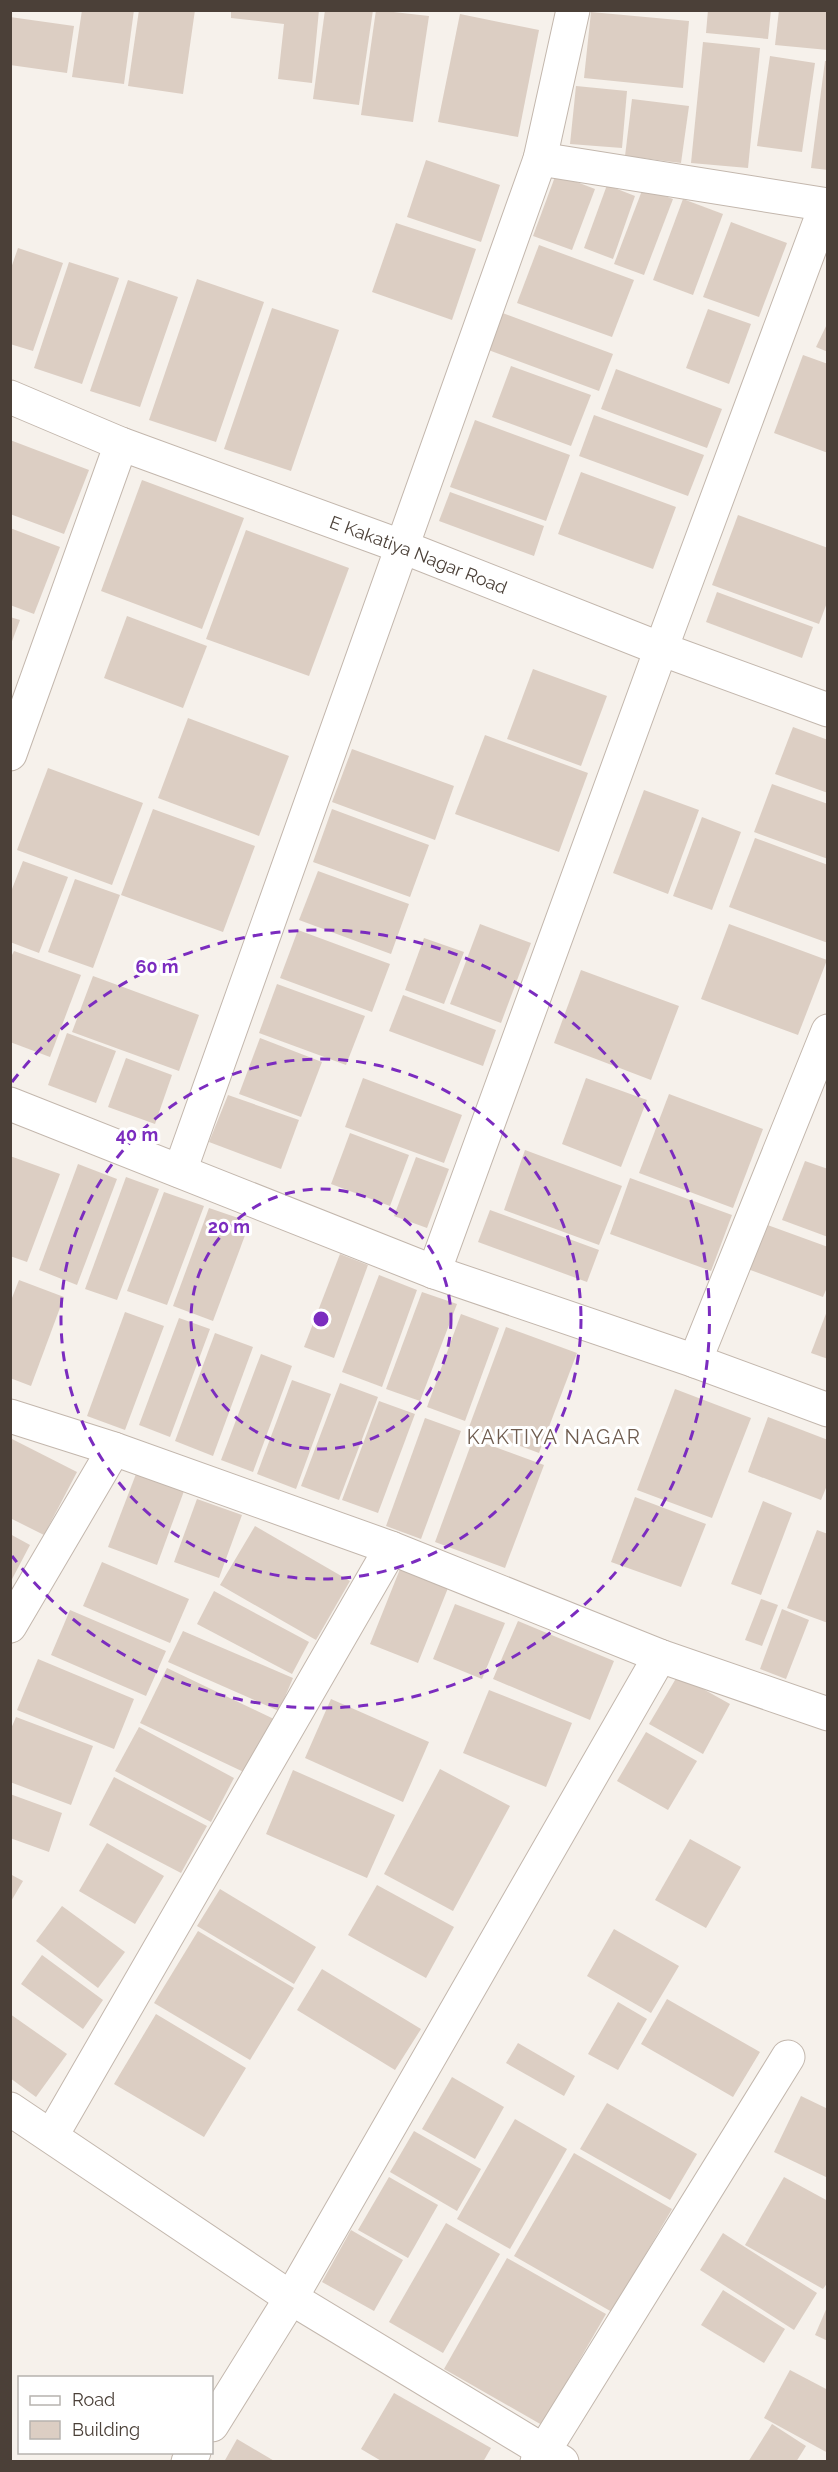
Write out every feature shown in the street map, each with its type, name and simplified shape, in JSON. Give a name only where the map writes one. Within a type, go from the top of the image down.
[{"type":"street","points":[[180,1171],[540,159],[573,10]]},
{"type":"street","points":[[434,1272],[661,649],[827,205],[540,159]]},
{"type":"street","name":"E Kakatiya Nagar Road","points":[[10,397],[121,444],[403,548],[661,649],[828,710]]},
{"type":"street","points":[[10,754],[121,444]]},
{"type":"street","points":[[695,1361],[828,1031]]},
{"type":"street","points":[[10,1104],[434,1272],[695,1361],[828,1410]]},
{"type":"street","points":[[10,1416],[114,1449],[391,1548],[660,1656],[828,1714]]},
{"type":"street","points":[[10,1626],[114,1449]]},
{"type":"street","points":[[52,2135],[391,1548]]},
{"type":"street","points":[[213,2423],[291,2298],[660,1656]]},
{"type":"street","points":[[10,2109],[52,2135],[291,2298],[548,2458],[788,2057]]},
{"type":"building","points":[[82,10],[134,10],[124,84],[72,77]]},
{"type":"building","points":[[139,10],[195,10],[183,94],[128,86]]},
{"type":"building","points":[[231,10],[319,10],[312,83],[278,79],[284,24],[231,18]]},
{"type":"building","points":[[325,10],[373,10],[359,105],[313,99]]},
{"type":"building","points":[[376,10],[429,16],[413,122],[361,115]]},
{"type":"building","points":[[708,10],[771,10],[768,39],[706,33]]},
{"type":"building","points":[[779,10],[828,10],[828,50],[775,45]]},
{"type":"building","points":[[591,12],[689,21],[683,88],[584,78]]},
{"type":"building","points":[[460,14],[539,30],[518,137],[438,122]]},
{"type":"building","points":[[10,17],[74,26],[67,73],[10,65]]},
{"type":"building","points":[[703,42],[760,48],[748,168],[691,163]]},
{"type":"building","points":[[770,56],[815,63],[802,152],[757,146]]},
{"type":"building","points":[[825,61],[828,61],[828,170],[811,168]]},
{"type":"building","points":[[576,86],[627,91],[622,148],[570,144]]},
{"type":"building","points":[[632,99],[689,106],[681,163],[625,156]]},
{"type":"building","points":[[426,160],[500,185],[481,242],[407,217]]},
{"type":"building","points":[[556,174],[595,189],[572,250],[533,236]]},
{"type":"building","points":[[607,185],[635,196],[613,259],[584,248]]},
{"type":"building","points":[[643,188],[673,199],[644,275],[614,264]]},
{"type":"building","points":[[683,199],[723,214],[693,295],[653,280]]},
{"type":"building","points":[[731,222],[787,243],[759,317],[703,297]]},
{"type":"building","points":[[396,223],[476,249],[452,320],[372,292]]},
{"type":"building","points":[[539,245],[634,280],[612,337],[517,303]]},
{"type":"building","points":[[18,248],[63,263],[33,351],[10,344],[10,271]]},
{"type":"building","points":[[69,262],[119,278],[82,384],[34,368]]},
{"type":"building","points":[[197,279],[264,302],[216,442],[149,420]]},
{"type":"building","points":[[128,280],[178,297],[140,407],[90,391]]},
{"type":"building","points":[[272,308],[339,330],[291,471],[224,449]]},
{"type":"building","points":[[708,309],[751,324],[729,384],[686,368]]},
{"type":"building","points":[[497,311],[613,354],[599,391],[483,348]]},
{"type":"building","points":[[828,322],[828,352],[816,347]]},
{"type":"building","points":[[803,355],[828,364],[828,453],[774,433]]},
{"type":"building","points":[[511,366],[591,395],[571,446],[492,417]]},
{"type":"building","points":[[616,369],[722,409],[707,448],[601,409]]},
{"type":"building","points":[[594,415],[704,455],[688,496],[579,456]]},
{"type":"building","points":[[475,420],[570,455],[546,521],[450,487]]},
{"type":"building","points":[[10,440],[89,470],[64,534],[10,514]]},
{"type":"building","points":[[581,472],[676,507],[653,569],[558,534]]},
{"type":"building","points":[[142,480],[244,518],[202,629],[101,591]]},
{"type":"building","points":[[450,492],[544,526],[534,556],[439,521]]},
{"type":"building","points":[[738,515],[828,548],[828,600],[819,624],[712,585]]},
{"type":"building","points":[[10,528],[60,547],[34,614],[10,605]]},
{"type":"building","points":[[246,530],[349,568],[309,676],[206,639]]},
{"type":"building","points":[[717,592],[813,627],[802,658],[706,622]]},
{"type":"building","points":[[127,616],[207,646],[183,708],[104,678]]},
{"type":"building","points":[[10,617],[20,620],[11,644],[10,644]]},
{"type":"building","points":[[533,669],[607,696],[581,766],[507,739]]},
{"type":"building","points":[[188,718],[289,756],[259,836],[158,798]]},
{"type":"building","points":[[793,727],[828,740],[828,793],[775,774]]},
{"type":"building","points":[[485,735],[588,773],[559,852],[455,814]]},
{"type":"building","points":[[352,749],[454,786],[435,840],[332,802]]},
{"type":"building","points":[[48,768],[143,803],[112,885],[17,850]]},
{"type":"building","points":[[772,784],[828,804],[828,859],[754,832]]},
{"type":"building","points":[[644,790],[699,810],[668,894],[613,873]]},
{"type":"building","points":[[153,809],[255,846],[223,932],[121,895]]},
{"type":"building","points":[[332,809],[429,845],[410,897],[313,862]]},
{"type":"building","points":[[702,817],[741,832],[712,910],[673,896]]},
{"type":"building","points":[[755,838],[828,865],[828,943],[729,907]]},
{"type":"building","points":[[23,861],[68,877],[39,953],[10,942],[10,894]]},
{"type":"building","points":[[318,871],[409,904],[391,954],[299,920]]},
{"type":"building","points":[[75,879],[120,895],[93,968],[48,952]]},
{"type":"building","points":[[480,924],[531,943],[501,1023],[450,1004]]},
{"type":"building","points":[[729,924],[827,960],[798,1035],[701,999]]},
{"type":"building","points":[[298,930],[390,964],[372,1012],[280,978]]},
{"type":"building","points":[[424,938],[464,952],[444,1004],[405,990]]},
{"type":"building","points":[[14,951],[81,975],[50,1057],[10,1042],[10,959]]},
{"type":"building","points":[[581,970],[679,1006],[651,1080],[554,1043]]},
{"type":"building","points":[[93,976],[199,1015],[179,1071],[72,1032]]},
{"type":"building","points":[[277,984],[365,1016],[346,1065],[259,1033]]},
{"type":"building","points":[[403,995],[496,1030],[483,1066],[389,1031]]},
{"type":"building","points":[[67,1033],[116,1051],[96,1103],[48,1085]]},
{"type":"building","points":[[260,1038],[322,1062],[301,1117],[239,1094]]},
{"type":"building","points":[[126,1058],[172,1075],[155,1124],[108,1107]]},
{"type":"building","points":[[363,1078],[462,1115],[444,1163],[345,1127]]},
{"type":"building","points":[[586,1078],[647,1100],[621,1167],[562,1144]]},
{"type":"building","points":[[669,1094],[763,1129],[733,1208],[639,1173]]},
{"type":"building","points":[[228,1095],[299,1120],[281,1169],[209,1142]]},
{"type":"building","points":[[350,1133],[409,1155],[390,1206],[331,1184]]},
{"type":"building","points":[[525,1150],[622,1186],[599,1245],[504,1210]]},
{"type":"building","points":[[10,1156],[60,1174],[27,1262],[10,1256]]},
{"type":"building","points":[[416,1157],[449,1169],[427,1228],[394,1216]]},
{"type":"building","points":[[805,1161],[828,1169],[828,1237],[782,1220]]},
{"type":"building","points":[[78,1164],[117,1179],[77,1285],[39,1270]]},
{"type":"building","points":[[126,1177],[159,1189],[117,1300],[85,1289]]},
{"type":"building","points":[[630,1178],[732,1215],[711,1271],[610,1234]]},
{"type":"building","points":[[164,1192],[204,1206],[167,1305],[127,1291]]},
{"type":"building","points":[[209,1208],[250,1222],[213,1321],[173,1306]]},
{"type":"building","points":[[490,1210],[599,1250],[587,1282],[478,1242]]},
{"type":"building","points":[[762,1223],[828,1247],[828,1285],[823,1297],[745,1268]]},
{"type":"building","points":[[340,1254],[368,1265],[334,1358],[304,1347]]},
{"type":"building","points":[[379,1275],[417,1290],[382,1387],[342,1372]]},
{"type":"building","points":[[19,1280],[64,1297],[31,1386],[10,1378],[10,1303]]},
{"type":"building","points":[[422,1292],[457,1304],[420,1401],[386,1389]]},
{"type":"building","points":[[828,1311],[828,1359],[811,1353]]},
{"type":"building","points":[[125,1312],[164,1326],[125,1430],[87,1416]]},
{"type":"building","points":[[461,1314],[499,1328],[465,1421],[427,1407]]},
{"type":"building","points":[[179,1318],[210,1329],[170,1437],[139,1425]]},
{"type":"building","points":[[506,1327],[577,1353],[539,1453],[469,1427]]},
{"type":"building","points":[[215,1333],[253,1347],[213,1456],[175,1441]]},
{"type":"building","points":[[261,1354],[292,1366],[253,1472],[221,1460]]},
{"type":"building","points":[[292,1380],[331,1394],[296,1489],[257,1474]]},
{"type":"building","points":[[340,1383],[378,1397],[339,1500],[301,1486]]},
{"type":"building","points":[[675,1389],[751,1418],[712,1518],[637,1490]]},
{"type":"building","points":[[379,1401],[415,1414],[378,1513],[342,1500]]},
{"type":"building","points":[[768,1417],[828,1440],[828,1483],[821,1500],[748,1472]]},
{"type":"building","points":[[425,1418],[461,1431],[421,1539],[386,1526]]},
{"type":"building","points":[[10,1438],[77,1472],[44,1535],[10,1518]]},
{"type":"building","points":[[473,1439],[544,1465],[505,1568],[435,1542]]},
{"type":"building","points":[[136,1474],[184,1491],[157,1565],[108,1547]]},
{"type":"building","points":[[635,1497],[706,1524],[681,1587],[611,1562]]},
{"type":"building","points":[[197,1499],[242,1515],[219,1578],[174,1562]]},
{"type":"building","points":[[763,1501],[792,1513],[761,1595],[731,1584]]},
{"type":"building","points":[[255,1526],[350,1581],[316,1640],[220,1585]]},
{"type":"building","points":[[817,1530],[828,1534],[828,1623],[787,1608]]},
{"type":"building","points":[[10,1534],[30,1545],[10,1583]]},
{"type":"building","points":[[102,1562],[189,1599],[170,1643],[83,1606]]},
{"type":"building","points":[[400,1569],[448,1588],[418,1663],[370,1644]]},
{"type":"building","points":[[214,1591],[309,1642],[292,1674],[197,1624]]},
{"type":"building","points":[[761,1599],[778,1605],[762,1646],[745,1640]]},
{"type":"building","points":[[455,1604],[505,1623],[482,1679],[433,1659]]},
{"type":"building","points":[[782,1609],[809,1620],[786,1679],[760,1669]]},
{"type":"building","points":[[70,1610],[166,1651],[146,1696],[51,1655]]},
{"type":"building","points":[[518,1621],[614,1661],[590,1720],[493,1679]]},
{"type":"building","points":[[183,1631],[293,1678],[279,1711],[168,1662]]},
{"type":"building","points":[[38,1659],[134,1699],[114,1749],[17,1710]]},
{"type":"building","points":[[167,1668],[276,1720],[250,1775],[140,1723]]},
{"type":"building","points":[[678,1675],[730,1704],[703,1754],[649,1724]]},
{"type":"building","points":[[489,1690],[572,1723],[546,1787],[463,1753]]},
{"type":"building","points":[[331,1699],[429,1742],[403,1802],[305,1758]]},
{"type":"building","points":[[16,1717],[93,1746],[71,1805],[10,1782],[10,1731]]},
{"type":"building","points":[[139,1727],[234,1778],[211,1822],[115,1771]]},
{"type":"building","points":[[646,1732],[697,1761],[668,1810],[617,1781]]},
{"type":"building","points":[[440,1769],[510,1806],[453,1911],[384,1874]]},
{"type":"building","points":[[293,1770],[395,1815],[367,1878],[266,1834]]},
{"type":"building","points":[[114,1777],[207,1826],[181,1873],[89,1825]]},
{"type":"building","points":[[10,1794],[62,1813],[49,1852],[10,1838]]},
{"type":"building","points":[[690,1839],[741,1867],[706,1928],[655,1900]]},
{"type":"building","points":[[107,1843],[164,1876],[135,1924],[79,1891]]},
{"type":"building","points":[[10,1874],[23,1881],[10,1903]]},
{"type":"building","points":[[377,1885],[454,1927],[426,1978],[348,1935]]},
{"type":"building","points":[[220,1889],[316,1947],[294,1984],[197,1926]]},
{"type":"building","points":[[62,1906],[125,1952],[98,1988],[36,1941]]},
{"type":"building","points":[[614,1929],[679,1966],[651,2013],[587,1976]]},
{"type":"building","points":[[198,1931],[294,1988],[250,2060],[154,2003]]},
{"type":"building","points":[[42,1955],[103,2000],[83,2029],[21,1984]]},
{"type":"building","points":[[322,1969],[421,2029],[395,2070],[297,2010]]},
{"type":"building","points":[[667,1999],[760,2052],[733,2097],[641,2044]]},
{"type":"building","points":[[618,2002],[647,2019],[618,2070],[588,2054]]},
{"type":"building","points":[[10,2014],[67,2054],[36,2097],[10,2078]]},
{"type":"building","points":[[156,2014],[246,2068],[204,2137],[114,2084]]},
{"type":"building","points":[[518,2043],[575,2076],[564,2096],[506,2063]]},
{"type":"building","points":[[452,2077],[504,2107],[475,2159],[422,2129]]},
{"type":"building","points":[[801,2096],[828,2109],[828,2178],[774,2152]]},
{"type":"building","points":[[607,2103],[697,2154],[670,2200],[580,2149]]},
{"type":"building","points":[[515,2119],[567,2149],[510,2249],[457,2219]]},
{"type":"building","points":[[414,2131],[481,2169],[457,2211],[390,2172]]},
{"type":"building","points":[[574,2153],[672,2209],[612,2312],[514,2256]]},
{"type":"building","points":[[389,2177],[438,2205],[408,2258],[358,2230]]},
{"type":"building","points":[[784,2177],[828,2201],[828,2282],[823,2289],[745,2245]]},
{"type":"building","points":[[446,2223],[500,2254],[443,2353],[389,2322]]},
{"type":"building","points":[[351,2230],[403,2260],[374,2311],[322,2282]]},
{"type":"building","points":[[723,2233],[817,2293],[794,2330],[700,2270]]},
{"type":"building","points":[[507,2258],[606,2314],[542,2425],[444,2369]]},
{"type":"building","points":[[723,2290],[785,2329],[764,2363],[701,2325]]},
{"type":"building","points":[[828,2305],[828,2341],[815,2335]]},
{"type":"building","points":[[790,2370],[828,2390],[828,2453],[764,2418]]},
{"type":"building","points":[[394,2393],[491,2448],[483,2462],[383,2462],[361,2449]]},
{"type":"building","points":[[772,2424],[806,2446],[796,2462],[748,2462]]},
{"type":"building","points":[[237,2439],[276,2462],[224,2462]]},
{"type":"district","name":"KAKTIYA NAGAR","points":[[554,1437]]}]
